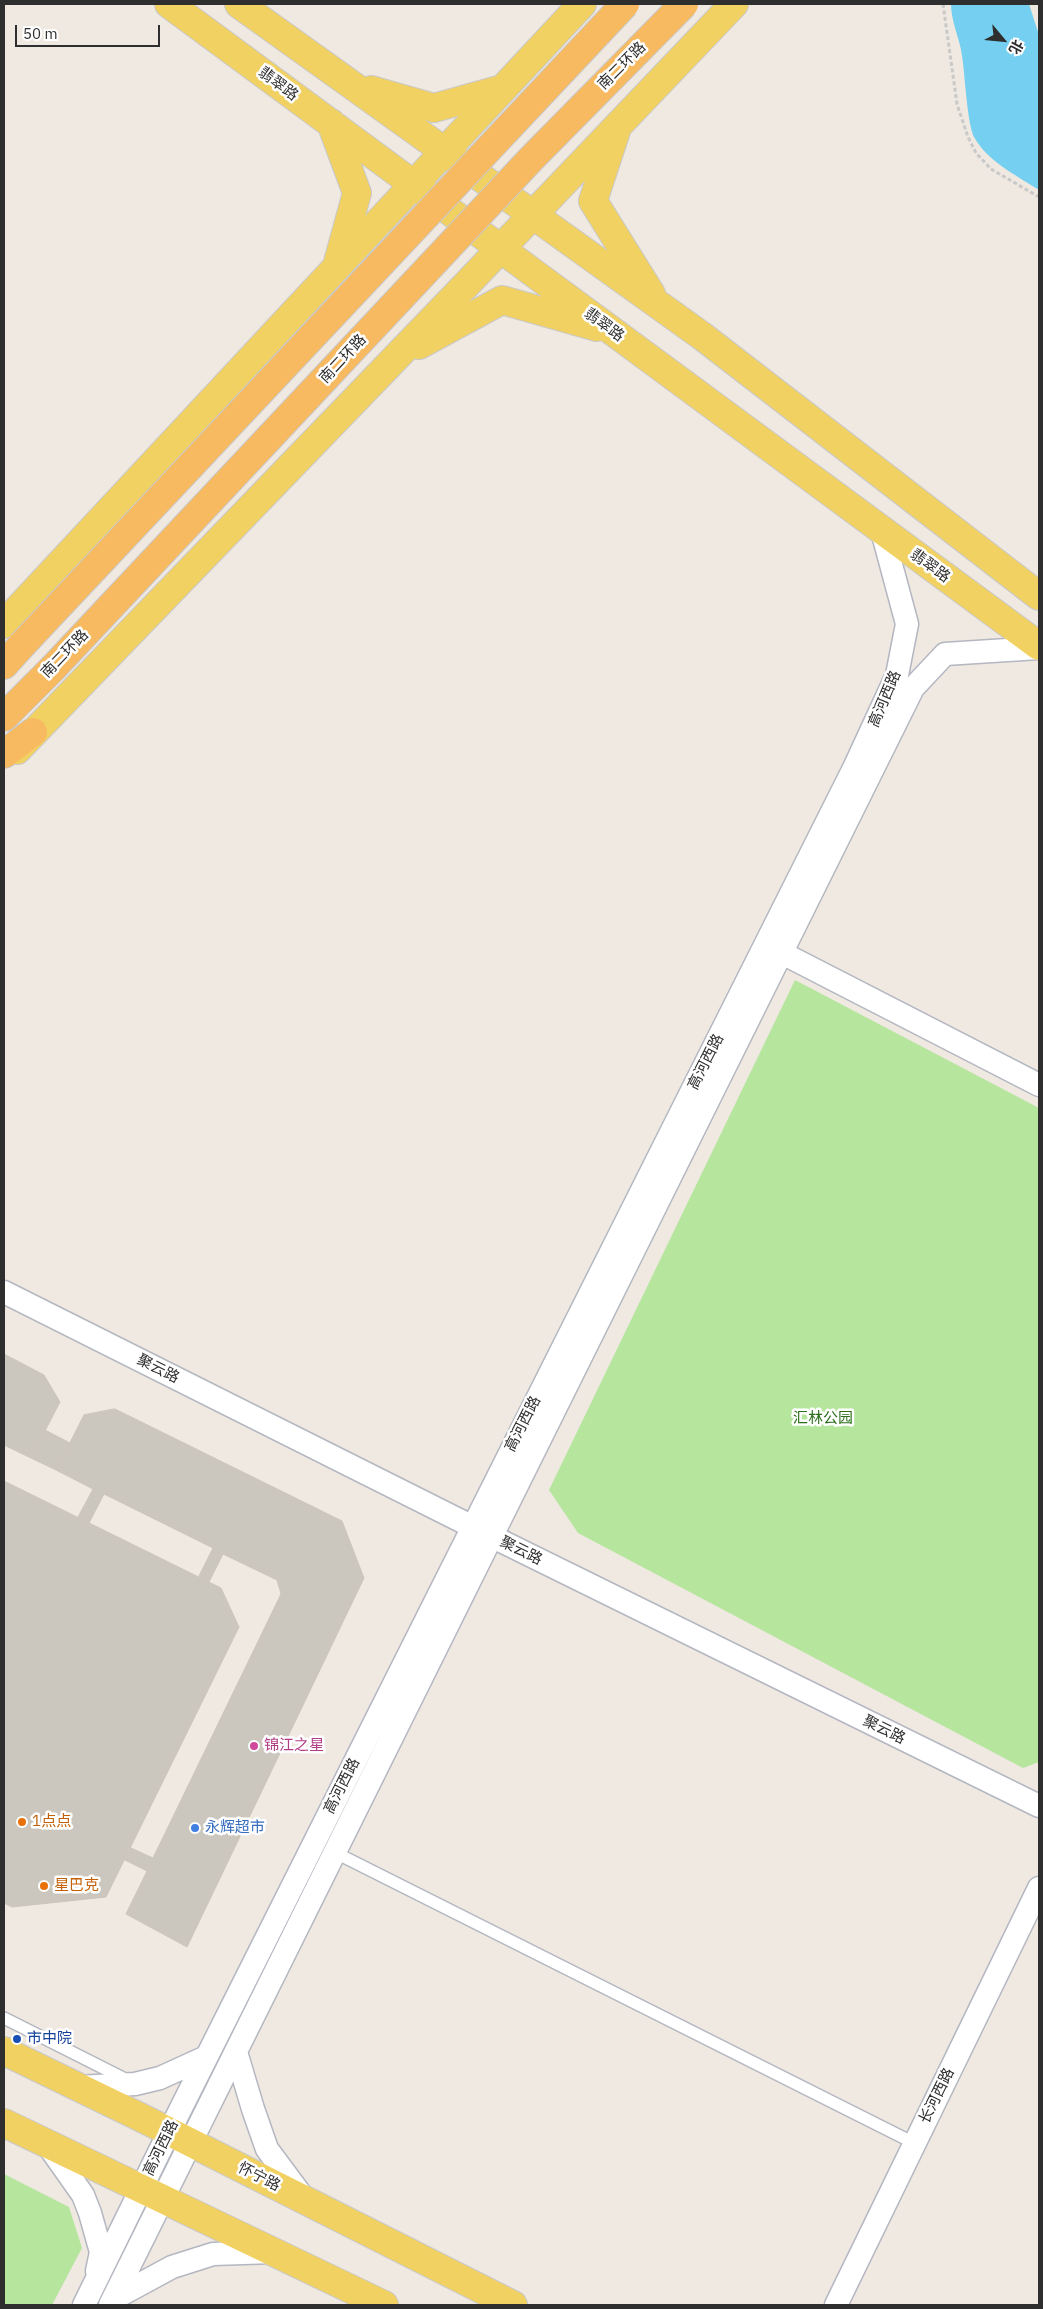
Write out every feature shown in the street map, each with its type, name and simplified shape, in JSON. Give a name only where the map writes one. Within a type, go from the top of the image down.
[{"type":"highway","points":[[4,665],[625,4]]},
{"type":"highway","name":"南二环路","points":[[4,718],[531,159],[684,4]]},
{"type":"highway","points":[[4,754],[33,732]]},
{"type":"main road","name":"翡翠路","points":[[169,4],[1039,647]]},
{"type":"main road","points":[[239,4],[702,336],[1039,596]]},
{"type":"main road","points":[[4,624],[582,4]]},
{"type":"main road","points":[[4,763],[396,358],[734,4]]},
{"type":"main road","points":[[352,85],[434,108],[502,90]]},
{"type":"main road","points":[[330,123],[357,193],[336,267]]},
{"type":"main road","points":[[618,124],[593,201],[656,304]]},
{"type":"main road","points":[[396,358],[502,300],[612,332]]},
{"type":"main road","name":"怀宁路","points":[[4,2051],[180,2137],[513,2305]]},
{"type":"main road","points":[[4,2123],[384,2305]]},
{"type":"street","name":"高河西路","points":[[180,2137],[206,2057],[854,768],[897,675],[907,624],[882,531]]},
{"type":"street","name":"高河西路","points":[[89,2296],[152,2194],[180,2137],[236,2052],[493,1537],[780,952],[913,688],[945,654],[1039,647]]},
{"type":"street","points":[[780,952],[1039,1085]]},
{"type":"street","name":"聚云路","points":[[4,1292],[493,1537],[1039,1806]]},
{"type":"street","name":"长河西路","points":[[836,2305],[1039,1888]]},
{"type":"street","points":[[236,2052],[267,2149],[306,2201]]},
{"type":"street","points":[[77,2087],[135,2084],[160,2078],[206,2057]]},
{"type":"street","points":[[47,2144],[83,2195],[101,2252],[89,2296]]},
{"type":"street","name":"高河西路","points":[[112,2302],[152,2194]]},
{"type":"street","points":[[112,2302],[172,2267],[213,2254],[276,2252]]},
{"type":"lane","points":[[336,1853],[914,2143]]},
{"type":"lane","points":[[4,2018],[135,2084]]},
{"type":"path","points":[[943,4],[952,55],[957,104],[976,153],[991,169],[1039,198]]},
{"type":"green space","name":"汇林公园","points":[[795,980],[1039,1108],[1039,1762],[1023,1768],[578,1533],[549,1490]]},
{"type":"green space","points":[[4,2174],[69,2207],[82,2248],[52,2305],[4,2305]]},
{"type":"water","points":[[951,4],[1029,4],[1039,35],[1039,190],[995,161],[974,137],[968,110],[961,50],[952,17]]},
{"type":"building","points":[[4,1354],[44,1375],[60,1402],[31,1458],[4,1445]]},
{"type":"building","points":[[115,1409],[342,1521],[364,1578],[187,1947],[126,1914],[147,1871],[125,1860],[131,1848],[153,1858],[281,1594],[277,1580],[223,1554],[209,1582],[199,1576],[213,1548],[104,1494],[89,1523],[78,1517],[93,1489],[56,1470],[84,1415]]},
{"type":"building","points":[[45,1430],[70,1443],[56,1470],[31,1458]]},
{"type":"building","points":[[4,1481],[221,1588],[239,1627],[106,1897],[12,1907],[4,1903]]},
{"type":"place","name":"锦江之星","points":[[254,1746]]},
{"type":"place","name":"1点点","points":[[22,1822]]},
{"type":"place","name":"永辉超市","points":[[195,1828]]},
{"type":"place","name":"星巴克","points":[[44,1886]]},
{"type":"place","name":"市中院","points":[[17,2039]]}]
